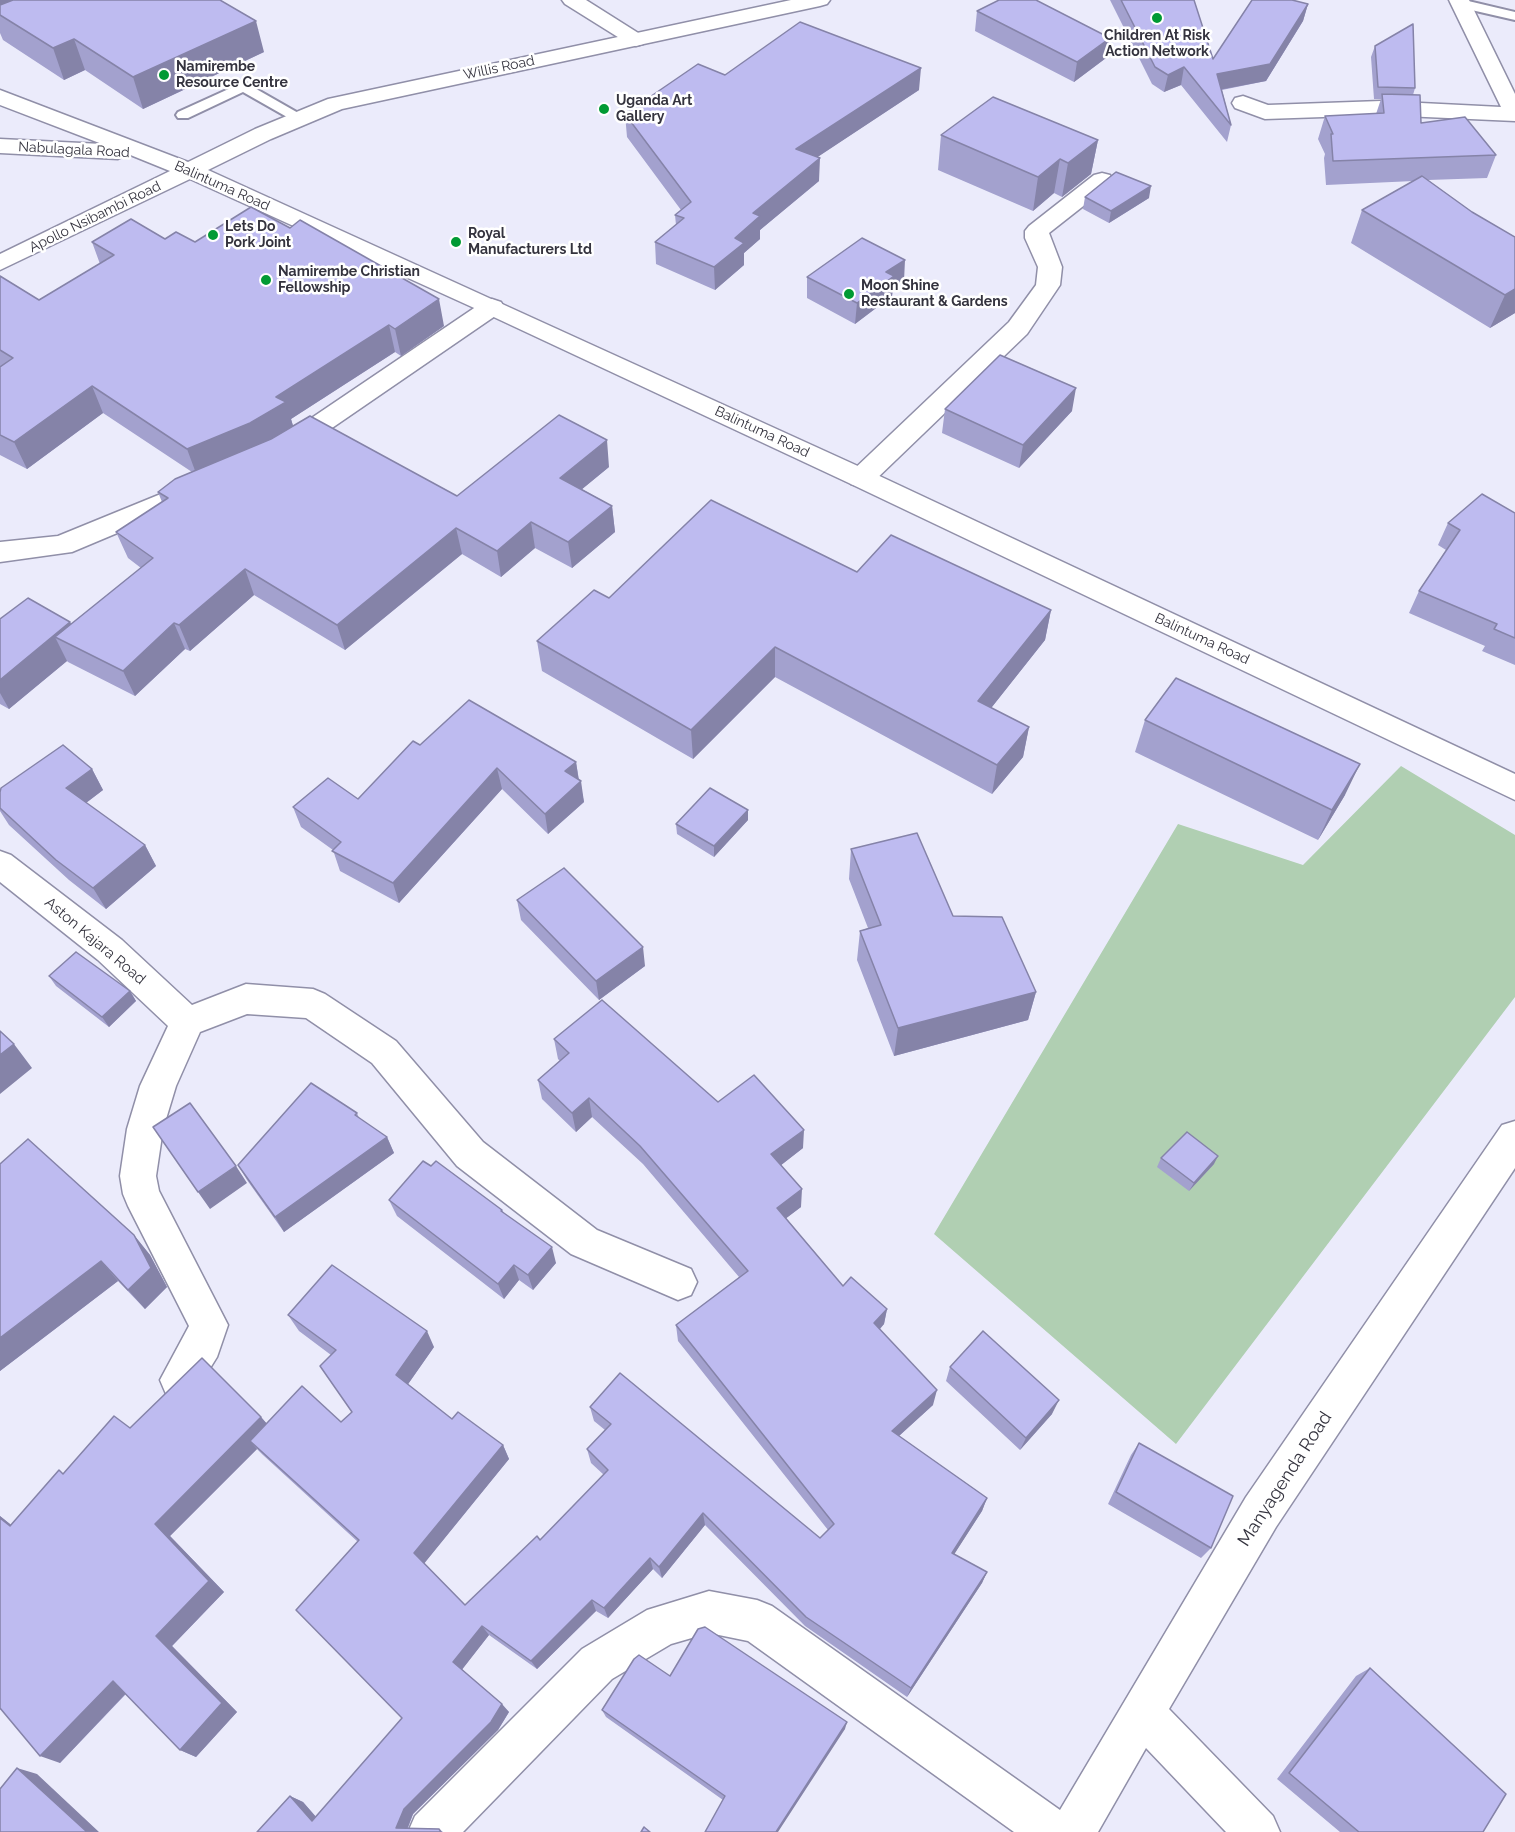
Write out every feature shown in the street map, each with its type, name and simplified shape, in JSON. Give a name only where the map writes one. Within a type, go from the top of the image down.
[{"type":"street","points":[[572,0],[636,40]]},
{"type":"street","name":"Willis Road","points":[[191,171],[299,118],[336,104],[820,0]]},
{"type":"street","points":[[1457,1],[1515,113]]},
{"type":"street","name":"Balintuma Road","points":[[0,97],[191,171],[492,307],[861,478],[1515,788]]},
{"type":"street","points":[[1243,103],[1265,112],[1381,108],[1515,113]]},
{"type":"street","name":"Nabulagala Road","points":[[0,146],[148,153]]},
{"type":"street","name":"Apollo Nsibambi Road","points":[[0,263],[191,171]]},
{"type":"street","points":[[861,478],[1018,328],[1048,285],[1050,267],[1037,238],[1037,231],[1102,180]]},
{"type":"street","points":[[269,458],[315,430],[492,307]]},
{"type":"street","points":[[0,552],[62,545],[227,475]]},
{"type":"street","name":"Aston Kajara Road","points":[[0,864],[110,950],[187,1022]]},
{"type":"street","points":[[180,1380],[203,1344],[209,1325],[141,1194],[138,1176],[144,1130],[158,1086],[187,1022],[246,999],[313,1004],[384,1053],[470,1154],[584,1242],[678,1282]]},
{"type":"street","name":"Manyagenda Road","points":[[1072,1832],[1262,1512],[1515,1137]]},
{"type":"street","points":[[431,1832],[597,1664],[662,1625],[709,1612],[757,1621],[1052,1832]]},
{"type":"street","points":[[1142,1712],[1257,1832]]},
{"type":"lane","points":[[1457,1],[1515,16]]},
{"type":"lane","points":[[183,115],[244,86],[299,118]]},
{"type":"green space","points":[[1401,766],[1515,835],[1515,997],[1176,1444],[934,1234],[1178,824],[1303,865]]},
{"type":"building","points":[[13,0],[220,0],[256,21],[133,77],[74,39],[53,48],[0,15],[0,5]]},
{"type":"building","points":[[999,0],[1036,0],[1110,38],[1077,62],[977,11]]},
{"type":"building","points":[[1121,0],[1194,0],[1213,59],[1252,0],[1292,0],[1308,4],[1270,64],[1217,74],[1231,125],[1184,67],[1168,75],[1155,67]]},
{"type":"building","points":[[800,22],[921,68],[796,149],[820,158],[753,213],[760,216],[735,238],[744,243],[714,267],[655,242],[684,218],[675,215],[691,202],[625,114],[698,64],[725,75]]},
{"type":"building","points":[[1413,24],[1415,88],[1378,87],[1375,46]]},
{"type":"building","points":[[1382,94],[1420,95],[1421,123],[1465,117],[1496,155],[1333,161],[1331,134],[1333,134],[1325,116],[1384,113]]},
{"type":"building","points":[[993,97],[1098,140],[1068,163],[1060,159],[1038,177],[941,135]]},
{"type":"building","points":[[1116,172],[1151,186],[1111,211],[1085,197]]},
{"type":"building","points":[[1422,176],[1472,212],[1515,237],[1515,289],[1505,295],[1362,210]]},
{"type":"building","points":[[251,207],[290,228],[300,220],[439,299],[395,329],[389,325],[276,397],[286,402],[250,423],[187,449],[92,386],[14,442],[0,435],[0,367],[13,358],[0,350],[0,276],[39,300],[114,255],[92,242],[131,219],[165,239],[176,232],[195,242]]},
{"type":"building","points":[[862,238],[905,260],[886,272],[894,276],[857,303],[807,277]]},
{"type":"building","points":[[1000,355],[1076,388],[1023,445],[945,409]]},
{"type":"building","points":[[559,415],[607,440],[560,478],[612,506],[568,542],[531,522],[497,551],[456,528],[337,625],[245,569],[179,625],[174,623],[123,671],[55,637],[153,558],[116,532],[168,498],[158,492],[175,479],[271,439],[310,416],[457,496]]},
{"type":"building","points":[[1482,494],[1515,513],[1515,638],[1494,629],[1497,624],[1419,591],[1460,530],[1448,523]]},
{"type":"building","points":[[711,500],[857,572],[891,535],[1051,610],[978,701],[1029,727],[997,765],[775,647],[691,730],[537,641],[594,590],[609,598]]},
{"type":"building","points":[[28,598],[70,622],[0,680],[0,619]]},
{"type":"building","points":[[1176,678],[1360,764],[1332,810],[1145,720]]},
{"type":"building","points":[[469,700],[576,762],[565,771],[581,781],[545,814],[497,768],[393,883],[332,851],[341,842],[293,807],[328,778],[358,799],[413,741],[420,745]]},
{"type":"building","points":[[63,745],[92,769],[66,788],[145,845],[93,888],[56,860],[0,808],[1,788]]},
{"type":"building","points":[[710,788],[748,810],[714,846],[676,824]]},
{"type":"building","points":[[917,833],[953,916],[1002,917],[1036,992],[898,1028],[860,931],[881,925],[851,849]]},
{"type":"building","points":[[564,868],[643,947],[596,981],[517,900]]},
{"type":"building","points":[[76,952],[130,991],[102,1017],[49,976]]},
{"type":"building","points":[[602,1000],[718,1102],[754,1075],[804,1130],[771,1154],[802,1189],[777,1208],[843,1286],[851,1277],[887,1309],[874,1323],[937,1390],[892,1431],[987,1498],[952,1553],[987,1572],[911,1688],[806,1617],[703,1513],[659,1567],[650,1558],[604,1608],[592,1600],[531,1661],[482,1626],[453,1662],[502,1704],[491,1722],[404,1809],[396,1828],[439,1829],[441,1832],[257,1832],[290,1796],[312,1821],[402,1718],[296,1610],[359,1540],[250,1441],[302,1386],[341,1422],[352,1412],[320,1366],[336,1350],[288,1315],[332,1265],[427,1331],[396,1375],[452,1419],[458,1412],[503,1445],[414,1553],[465,1605],[537,1536],[540,1540],[608,1470],[587,1449],[611,1424],[590,1407],[620,1373],[820,1538],[834,1524],[676,1325],[748,1271],[640,1146],[589,1098],[572,1113],[538,1080],[569,1053],[554,1039]]},
{"type":"building","points":[[0,1031],[14,1044],[0,1055]]},
{"type":"building","points":[[311,1083],[357,1113],[355,1115],[387,1137],[275,1217],[238,1165]]},
{"type":"building","points":[[190,1103],[236,1166],[198,1192],[153,1127]]},
{"type":"building","points":[[1187,1132],[1218,1156],[1194,1183],[1161,1158]]},
{"type":"building","points":[[28,1139],[134,1235],[151,1268],[128,1290],[101,1261],[0,1338],[0,1164]]},
{"type":"building","points":[[423,1161],[431,1166],[436,1161],[552,1247],[528,1275],[514,1265],[498,1284],[389,1200]]},
{"type":"building","points":[[983,1331],[1059,1400],[1026,1438],[950,1367]]},
{"type":"building","points":[[202,1358],[261,1417],[155,1524],[209,1581],[156,1636],[222,1703],[180,1750],[113,1681],[40,1756],[0,1708],[0,1518],[10,1526],[59,1470],[63,1474],[114,1416],[130,1428]]},
{"type":"building","points":[[1139,1443],[1233,1496],[1211,1548],[1116,1492]]},
{"type":"building","points":[[705,1627],[847,1722],[776,1832],[705,1832],[725,1796],[602,1710],[634,1659],[639,1655],[670,1676],[698,1629]]},
{"type":"building","points":[[1370,1668],[1506,1794],[1483,1832],[1359,1832],[1289,1773]]},
{"type":"building","points":[[17,1768],[87,1832],[0,1832],[0,1789]]},
{"type":"place","name":"Children At Risk Action Network","points":[[1157,18]]},
{"type":"place","name":"Namirembe Resource Centre","points":[[164,75]]},
{"type":"place","name":"Uganda Art Gallery","points":[[604,109]]},
{"type":"place","name":"Lets Do Pork Joint","points":[[213,235]]},
{"type":"place","name":"Royal Manufacturers Ltd","points":[[456,242]]},
{"type":"place","name":"Namirembe Christian Fellowship","points":[[266,280]]},
{"type":"place","name":"Moon Shine Restaurant & Gardens","points":[[849,294]]}]
